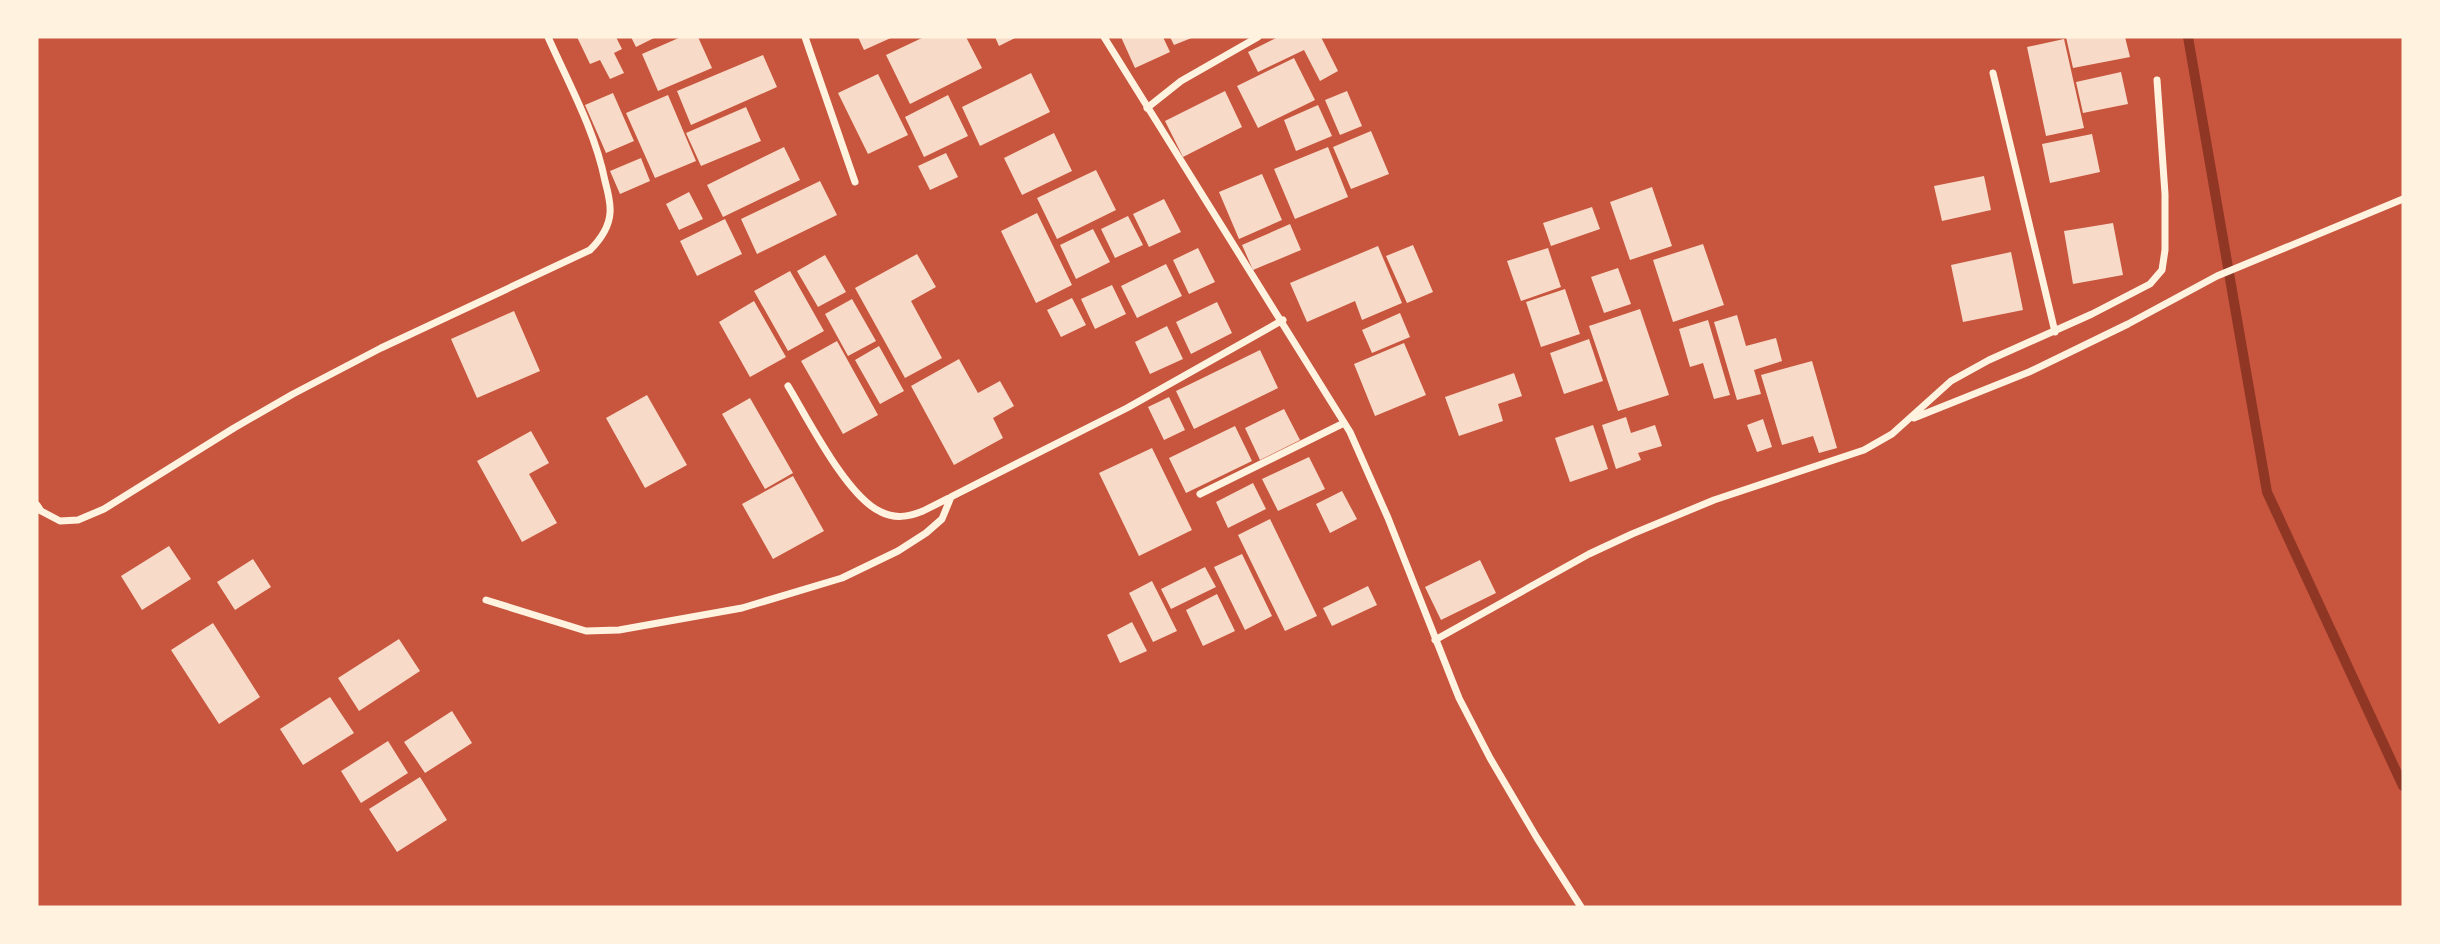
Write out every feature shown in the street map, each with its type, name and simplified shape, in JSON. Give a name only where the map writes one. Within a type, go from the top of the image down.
[{"type":"street","points":[[37,505],[41,511],[60,521],[78,520],[104,509],[304,387],[590,250],[599,241],[607,226],[610,201],[597,150],[548,37]]},
{"type":"street","points":[[805,37],[855,182]]},
{"type":"street","points":[[1104,37],[1283,320],[1344,423],[1375,486],[1459,698],[1490,758],[1581,907]]},
{"type":"street","points":[[1147,108],[1181,81],[1258,37]]},
{"type":"street","points":[[1993,72],[2055,332]]},
{"type":"street","points":[[1435,640],[1632,534],[1714,500],[1864,450],[1892,433],[1951,381],[1989,360],[2055,332],[2150,284],[2162,270],[2165,250],[2165,194],[2157,80]]},
{"type":"street","points":[[1907,421],[2029,372],[2255,259],[2403,200]]},
{"type":"street","points":[[788,386],[852,488],[878,511],[892,516],[913,515],[1127,408],[1283,320]]},
{"type":"street","points":[[1200,494],[1344,423]]},
{"type":"street","points":[[486,600],[586,631],[619,630],[742,608],[842,578],[898,551],[942,519],[952,496]]},
{"type":"building","points":[[577,37],[616,37],[622,49],[614,53],[624,73],[610,79],[600,60],[590,64]]},
{"type":"building","points":[[631,37],[656,37],[636,47]]},
{"type":"building","points":[[681,37],[698,37],[712,68],[658,91],[642,54]]},
{"type":"building","points":[[858,37],[893,37],[864,50]]},
{"type":"building","points":[[924,37],[966,37],[982,68],[910,104],[886,55]]},
{"type":"building","points":[[995,37],[1017,37],[999,46]]},
{"type":"building","points":[[1121,37],[1163,37],[1170,52],[1135,68]]},
{"type":"building","points":[[1170,37],[1194,37],[1174,45]]},
{"type":"building","points":[[1278,37],[1321,37],[1338,71],[1320,81],[1304,50],[1258,72],[1248,52]]},
{"type":"building","points":[[2066,37],[2125,37],[2130,57],[2073,68]]},
{"type":"building","points":[[2064,39],[2084,128],[2046,136],[2027,47]]},
{"type":"building","points":[[763,55],[777,87],[691,125],[677,91]]},
{"type":"building","points":[[1294,58],[1315,100],[1258,128],[1237,86]]},
{"type":"building","points":[[2121,72],[2128,104],[2083,113],[2076,82]]},
{"type":"building","points":[[1031,73],[1050,112],[980,146],[962,107]]},
{"type":"building","points":[[878,74],[908,135],[868,154],[838,93]]},
{"type":"building","points":[[1225,91],[1242,127],[1183,157],[1165,121]]},
{"type":"building","points":[[1347,91],[1362,126],[1340,135],[1325,100]]},
{"type":"building","points":[[613,93],[634,141],[606,153],[585,105]]},
{"type":"building","points":[[668,95],[696,161],[655,178],[626,113]]},
{"type":"building","points":[[948,95],[968,136],[924,157],[905,117]]},
{"type":"building","points":[[1318,105],[1332,136],[1296,151],[1284,120]]},
{"type":"building","points":[[746,107],[761,141],[701,166],[686,133]]},
{"type":"building","points":[[1371,131],[1389,174],[1351,189],[1333,147]]},
{"type":"building","points":[[1054,133],[1072,171],[1022,195],[1004,158]]},
{"type":"building","points":[[2092,134],[2100,172],[2050,183],[2042,144]]},
{"type":"building","points":[[784,147],[800,180],[723,217],[707,185]]},
{"type":"building","points":[[1328,147],[1348,197],[1295,219],[1274,169]]},
{"type":"building","points":[[946,153],[958,177],[930,190],[918,166]]},
{"type":"building","points":[[641,158],[650,181],[620,194],[610,171]]},
{"type":"building","points":[[1096,170],[1116,210],[1057,239],[1037,198]]},
{"type":"building","points":[[1262,174],[1282,220],[1239,239],[1219,192]]},
{"type":"building","points":[[1984,176],[1991,210],[1942,221],[1934,186]]},
{"type":"building","points":[[820,181],[837,215],[757,254],[741,219]]},
{"type":"building","points":[[1652,187],[1672,246],[1630,260],[1610,202]]},
{"type":"building","points":[[689,192],[703,219],[679,230],[666,204]]},
{"type":"building","points":[[1164,199],[1181,232],[1149,247],[1133,214]]},
{"type":"building","points":[[1592,207],[1600,229],[1551,246],[1543,223]]},
{"type":"building","points":[[1037,213],[1072,285],[1036,303],[1001,231]]},
{"type":"building","points":[[1128,216],[1143,245],[1115,258],[1101,229]]},
{"type":"building","points":[[725,219],[742,254],[697,276],[680,241]]},
{"type":"building","points":[[2113,223],[2123,275],[2073,284],[2064,231]]},
{"type":"building","points":[[1290,224],[1301,250],[1253,270],[1242,245]]},
{"type":"building","points":[[1093,229],[1110,262],[1076,279],[1060,245]]},
{"type":"building","points":[[1703,244],[1724,305],[1673,322],[1653,260]]},
{"type":"building","points":[[1413,245],[1433,292],[1407,303],[1386,256]]},
{"type":"building","points":[[1378,246],[1402,303],[1362,320],[1355,301],[1307,322],[1290,283]]},
{"type":"building","points":[[1198,248],[1215,282],[1189,294],[1173,260]]},
{"type":"building","points":[[1548,248],[1561,287],[1521,301],[1507,261]]},
{"type":"building","points":[[2011,252],[2023,310],[1963,322],[1951,265]]},
{"type":"building","points":[[917,254],[936,287],[911,301],[942,358],[905,378],[855,288]]},
{"type":"building","points":[[825,255],[846,292],[818,307],[797,271]]},
{"type":"building","points":[[1166,264],[1182,296],[1137,318],[1121,286]]},
{"type":"building","points":[[1618,268],[1631,304],[1604,313],[1591,277]]},
{"type":"building","points":[[790,271],[824,331],[788,351],[754,291]]},
{"type":"building","points":[[1112,285],[1126,314],[1095,329],[1081,299]]},
{"type":"building","points":[[1565,289],[1580,334],[1541,347],[1526,302]]},
{"type":"building","points":[[1072,298],[1086,325],[1061,337],[1047,310]]},
{"type":"building","points":[[852,299],[876,341],[848,356],[825,314]]},
{"type":"building","points":[[754,301],[786,357],[750,377],[719,322]]},
{"type":"building","points":[[1217,302],[1232,333],[1191,354],[1176,322]]},
{"type":"building","points":[[1640,309],[1669,395],[1618,411],[1589,326]]},
{"type":"building","points":[[514,311],[540,371],[477,398],[451,339]]},
{"type":"building","points":[[1400,313],[1410,337],[1372,353],[1362,330]]},
{"type":"building","points":[[1737,315],[1746,346],[1776,338],[1782,361],[1754,370],[1761,394],[1737,400],[1714,322]]},
{"type":"building","points":[[1708,320],[1730,395],[1714,399],[1703,363],[1690,367],[1679,329]]},
{"type":"building","points":[[1167,326],[1183,359],[1150,374],[1135,342]]},
{"type":"building","points":[[1589,339],[1603,381],[1564,394],[1550,353]]},
{"type":"building","points":[[837,341],[878,415],[843,434],[801,361]]},
{"type":"building","points":[[1404,343],[1426,395],[1375,416],[1354,364]]},
{"type":"building","points":[[879,346],[904,391],[880,404],[855,360]]},
{"type":"building","points":[[1260,350],[1278,388],[1194,429],[1176,391]]},
{"type":"building","points":[[959,359],[978,393],[1000,381],[1014,406],[993,418],[1003,438],[954,465],[911,386]]},
{"type":"building","points":[[1812,361],[1837,448],[1819,453],[1813,436],[1782,445],[1761,375]]},
{"type":"building","points":[[1514,373],[1522,396],[1498,404],[1503,421],[1459,436],[1445,397]]},
{"type":"building","points":[[647,395],[687,465],[645,488],[606,418]]},
{"type":"building","points":[[1169,397],[1185,430],[1164,440],[1148,407]]},
{"type":"building","points":[[750,398],[793,473],[765,489],[722,414]]},
{"type":"building","points":[[1284,409],[1300,440],[1260,460],[1245,428]]},
{"type":"building","points":[[1626,417],[1631,433],[1655,425],[1662,446],[1638,453],[1641,460],[1616,469],[1602,425]]},
{"type":"building","points":[[1763,419],[1772,447],[1757,452],[1747,425]]},
{"type":"building","points":[[1593,425],[1608,469],[1570,482],[1555,438]]},
{"type":"building","points":[[1235,426],[1252,461],[1186,493],[1169,458]]},
{"type":"building","points":[[531,431],[549,463],[529,474],[557,523],[522,542],[477,461]]},
{"type":"building","points":[[1152,448],[1192,530],[1139,556],[1099,473]]},
{"type":"building","points":[[1309,457],[1325,489],[1278,511],[1262,479]]},
{"type":"building","points":[[793,476],[824,531],[773,559],[742,504]]},
{"type":"building","points":[[1253,483],[1266,509],[1228,528],[1216,502]]},
{"type":"building","points":[[1342,491],[1357,519],[1330,533],[1316,504]]},
{"type":"building","points":[[1270,519],[1317,616],[1285,631],[1238,535]]},
{"type":"building","points":[[169,546],[191,579],[142,610],[121,576]]},
{"type":"building","points":[[1242,554],[1272,616],[1245,630],[1214,567]]},
{"type":"building","points":[[253,559],[271,587],[235,610],[217,582]]},
{"type":"building","points":[[1480,560],[1496,593],[1441,620],[1425,587]]},
{"type":"building","points":[[1205,567],[1216,587],[1171,609],[1161,589]]},
{"type":"building","points":[[1152,581],[1177,631],[1153,642],[1129,593]]},
{"type":"building","points":[[1368,586],[1377,605],[1332,626],[1323,608]]},
{"type":"building","points":[[1217,594],[1235,631],[1203,646],[1186,610]]},
{"type":"building","points":[[1132,622],[1147,651],[1120,663],[1107,635]]},
{"type":"building","points":[[213,623],[260,697],[219,724],[171,650]]},
{"type":"building","points":[[399,639],[420,671],[359,711],[338,678]]},
{"type":"building","points":[[330,697],[354,733],[303,765],[280,729]]},
{"type":"building","points":[[452,711],[472,743],[425,773],[404,742]]},
{"type":"building","points":[[388,741],[408,773],[361,803],[341,771]]},
{"type":"building","points":[[420,777],[447,820],[397,852],[369,809]]},
{"type":"waterway","points":[[2188,37],[2267,492],[2403,786]]}]
